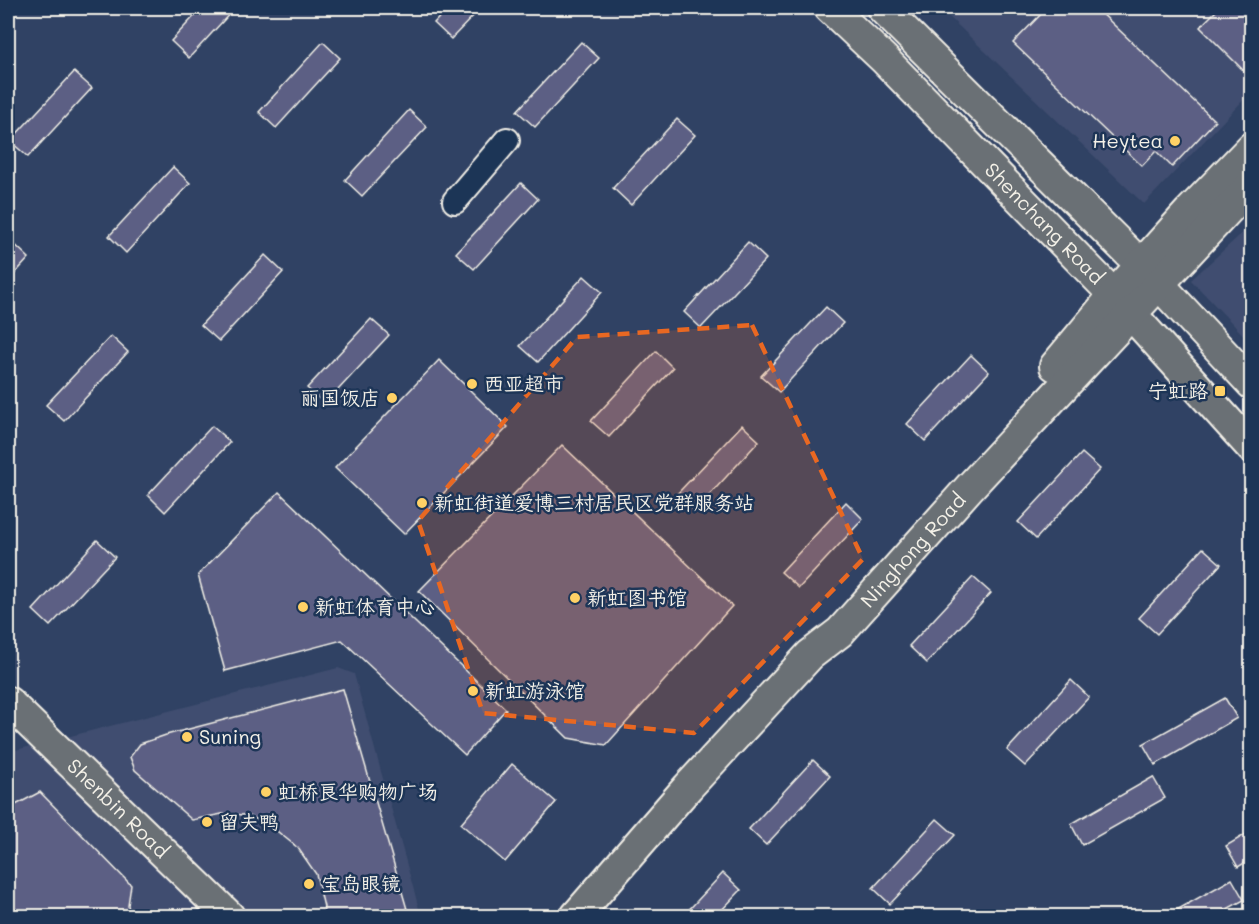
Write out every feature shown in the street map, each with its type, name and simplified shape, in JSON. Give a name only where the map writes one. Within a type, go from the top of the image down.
[{"type":"main road","name":"Shenchang Road","points":[[830,8],[884,59],[1122,304],[1251,448]]},
{"type":"main road","name":"Shenchang Road","points":[[882,8],[1150,274],[1251,384]]},
{"type":"main road","name":"Ninghong Road","points":[[1150,274],[1189,212],[1251,147]]},
{"type":"main road","name":"Ninghong Road","points":[[576,916],[688,786],[810,654],[840,632],[969,488],[1122,304],[1150,274],[1251,184]]},
{"type":"main road","name":"Shenbin Road","points":[[8,702],[229,916]]},
{"type":"street","points":[[455,201],[507,140]]},
{"type":"highlighted area","points":[[752,325],[863,559],[694,733],[483,713],[418,521],[577,337]]},
{"type":"shaded area","points":[[940,8],[1251,8],[1251,92],[1144,204]]},
{"type":"shaded area","points":[[1251,225],[1251,343],[1191,280]]},
{"type":"shaded area","points":[[338,668],[354,674],[421,916],[14,916],[8,890],[8,752]]},
{"type":"building","points":[[202,8],[235,8],[189,58],[171,41]]},
{"type":"building","points":[[448,8],[481,8],[451,39],[434,23]]},
{"type":"building","points":[[1047,8],[1096,8],[1215,121],[1172,167],[1156,151],[1142,166],[1013,43]]},
{"type":"building","points":[[1219,8],[1251,8],[1251,78],[1200,27]]},
{"type":"building","points":[[323,42],[340,58],[276,128],[259,112]]},
{"type":"building","points":[[581,42],[599,58],[535,127],[517,111]]},
{"type":"building","points":[[74,72],[92,88],[28,157],[10,141]]},
{"type":"building","points":[[409,110],[427,127],[362,196],[345,180]]},
{"type":"building","points":[[677,119],[695,135],[631,205],[613,188]]},
{"type":"building","points":[[173,167],[190,183],[126,253],[109,236]]},
{"type":"building","points":[[521,183],[538,199],[474,269],[456,253]]},
{"type":"building","points":[[8,238],[29,258],[8,281]]},
{"type":"building","points":[[748,242],[766,259],[701,328],[684,312]]},
{"type":"building","points":[[265,255],[283,272],[219,341],[201,325]]},
{"type":"building","points":[[584,276],[602,292],[538,362],[520,346]]},
{"type":"building","points":[[826,307],[843,323],[779,392],[761,376]]},
{"type":"building","points":[[371,319],[389,335],[325,404],[307,388]]},
{"type":"building","points":[[111,336],[128,352],[64,421],[46,405]]},
{"type":"building","points":[[656,351],[673,368],[609,437],[591,421]]},
{"type":"building","points":[[971,355],[989,372],[925,441],[907,424]]},
{"type":"building","points":[[439,360],[508,427],[404,534],[335,468]]},
{"type":"building","points":[[742,425],[759,441],[695,511],[677,494]]},
{"type":"building","points":[[212,426],[230,442],[165,512],[148,495]]},
{"type":"building","name":"新虹图书馆","points":[[562,445],[732,606],[606,745],[568,738],[419,591]]},
{"type":"building","points":[[1082,453],[1100,469],[1036,539],[1018,522]]},
{"type":"building","name":"新虹体育中心","points":[[279,492],[506,709],[465,755],[342,640],[225,671],[198,575]]},
{"type":"building","points":[[846,502],[863,519],[799,588],[781,572]]},
{"type":"building","points":[[97,540],[115,557],[50,626],[33,610]]},
{"type":"building","points":[[1203,548],[1221,564],[1157,634],[1139,618]]},
{"type":"building","points":[[973,577],[991,593],[927,663],[909,646]]},
{"type":"building","points":[[1071,680],[1089,697],[1025,766],[1007,750]]},
{"type":"building","name":"虹桥良华购物广场","points":[[343,689],[409,916],[323,916],[324,907],[316,874],[298,848],[268,824],[246,815],[222,814],[192,820],[135,770],[130,757],[140,744],[166,735]]},
{"type":"building","points":[[1225,698],[1237,718],[1155,765],[1143,744]]},
{"type":"building","points":[[813,760],[830,776],[766,845],[749,829]]},
{"type":"building","points":[[512,764],[556,802],[505,862],[461,824]]},
{"type":"building","points":[[1153,777],[1165,798],[1082,845],[1071,824]]},
{"type":"building","points":[[40,792],[131,885],[128,905],[130,916],[8,916],[8,809]]},
{"type":"building","points":[[937,819],[955,835],[890,904],[873,888]]},
{"type":"building","points":[[1251,831],[1251,859],[1238,867],[1226,846]]},
{"type":"building","points":[[723,873],[741,890],[716,916],[683,916]]},
{"type":"building","points":[[1232,879],[1244,900],[1214,916],[1166,916]]},
{"type":"place","name":"Heytea","points":[[1175,141]]},
{"type":"place","name":"西亚超市","points":[[472,384]]},
{"type":"place","name":"宁虹路","points":[[1220,391]]},
{"type":"place","name":"丽国饭店","points":[[392,398]]},
{"type":"place","name":"新虹街道爱博三村居民区党群服务站","points":[[422,503]]},
{"type":"place","name":"新虹图书馆","points":[[575,598]]},
{"type":"place","name":"新虹体育中心","points":[[303,607]]},
{"type":"place","name":"新虹游泳馆","points":[[473,691]]},
{"type":"place","name":"Suning","points":[[187,737]]},
{"type":"place","name":"虹桥良华购物广场","points":[[266,792]]},
{"type":"place","name":"留夫鸭","points":[[207,822]]},
{"type":"place","name":"宝岛眼镜","points":[[309,884]]}]
